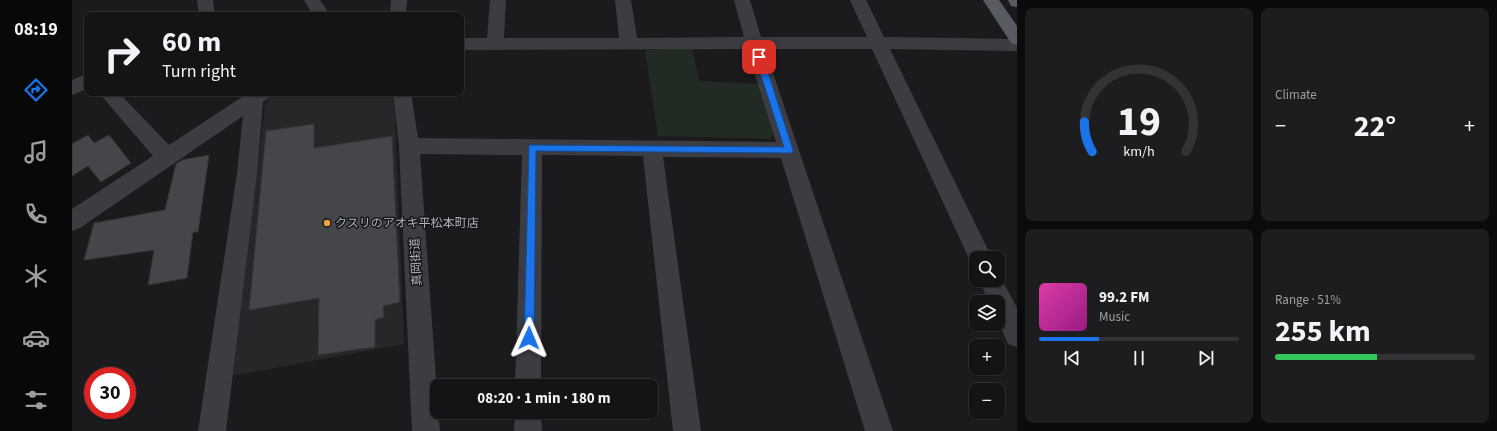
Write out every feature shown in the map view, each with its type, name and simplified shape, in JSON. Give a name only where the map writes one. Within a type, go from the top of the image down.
[{"type":"main road","points":[[991,0],[1017,39]]},
{"type":"street","points":[[205,0],[207,12]]},
{"type":"street","points":[[312,0],[320,12]]},
{"type":"street","points":[[398,12],[399,0]]},
{"type":"street","points":[[495,44],[498,0]]},
{"type":"street","points":[[624,0],[629,43]]},
{"type":"street","points":[[742,0],[754,43],[879,431]]},
{"type":"street","points":[[858,0],[977,251]]},
{"type":"street","points":[[464,44],[878,43],[1017,45]]},
{"type":"street","points":[[72,88],[84,82]]},
{"type":"street","points":[[111,96],[167,157]]},
{"type":"street","points":[[72,221],[254,96]]},
{"type":"street","points":[[212,431],[247,173],[255,96]]},
{"type":"street","name":"真岡街道","points":[[402,96],[409,146],[426,431]]},
{"type":"street","points":[[409,146],[789,150]]},
{"type":"street","points":[[528,379],[532,148]]},
{"type":"street","points":[[652,149],[687,431]]},
{"type":"street","points":[[994,287],[1017,335]]},
{"type":"street","points":[[528,419],[528,431]]},
{"type":"shaded area","points":[[692,48],[699,81],[765,84],[779,129],[769,139],[658,136],[645,50]]},
{"type":"shaded area","name":"クスリのアオキ平松本町店","points":[[271,96],[392,96],[395,117],[404,344],[232,376],[265,105]]},
{"type":"building","name":"クスリのアオキ平松本町店","points":[[314,124],[314,148],[392,136],[400,302],[383,306],[384,317],[375,320],[375,347],[318,355],[319,298],[249,310],[266,131]]},
{"type":"building","points":[[88,135],[94,143],[109,135],[131,163],[101,182],[88,166],[72,176],[72,144]]},
{"type":"building","points":[[209,155],[198,232],[193,232],[187,278],[148,285],[154,250],[84,260],[94,223],[165,210],[176,164],[182,160]]},
{"type":"place","name":"クスリのアオキ平松本町店","points":[[327,223]]},
{"type":"route","points":[[529,338],[532,148],[789,150],[759,57]]}]
